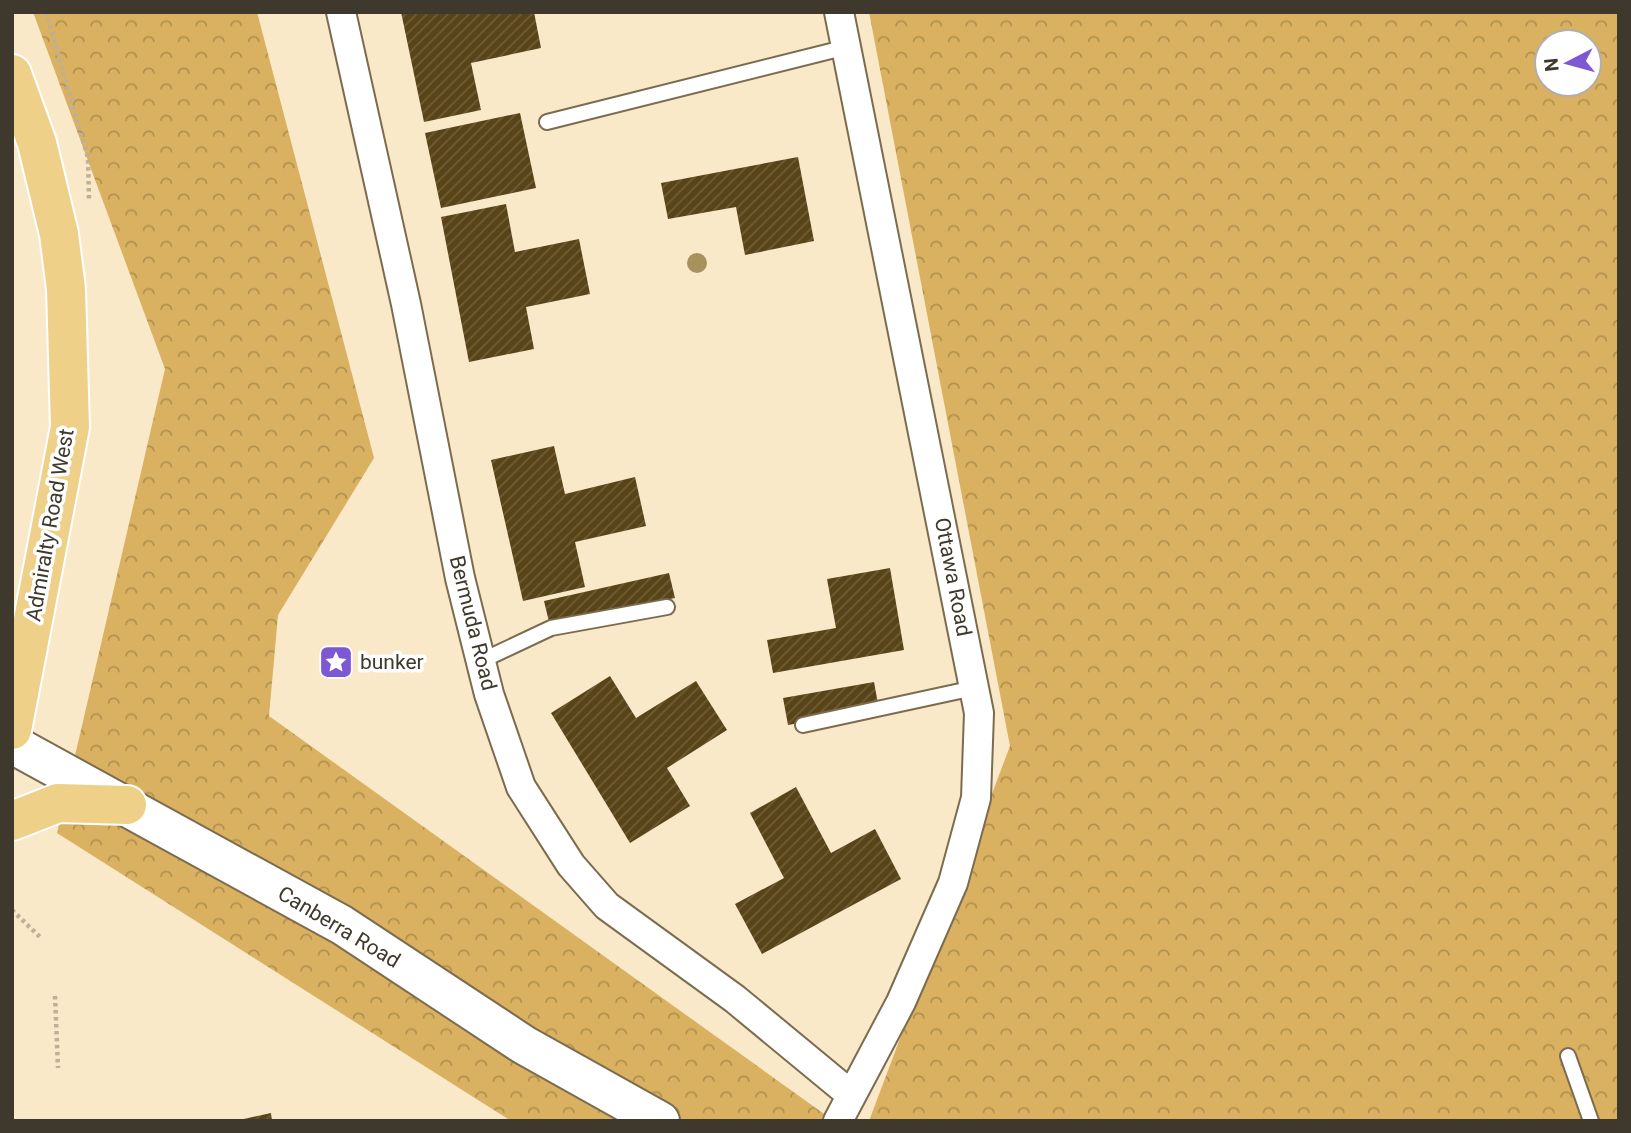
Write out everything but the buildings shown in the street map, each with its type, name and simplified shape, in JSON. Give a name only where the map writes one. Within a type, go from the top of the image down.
[{"type":"main road","name":"Admiralty Road West","points":[[12,74],[37,143],[59,234],[66,289],[70,427],[12,730]]},
{"type":"main road","name":"Canberra Road","points":[[12,744],[342,925],[524,1045],[660,1121]]},
{"type":"main road","points":[[12,821],[58,803],[127,806]]},
{"type":"street","name":"Bermuda Road","points":[[341,12],[406,304],[460,578],[481,662],[521,787],[571,865],[607,906],[734,999],[850,1094]]},
{"type":"street","name":"Ottawa Road","points":[[838,1121],[901,1002],[953,884],[976,798],[979,713],[839,12]]},
{"type":"lane","points":[[547,122],[847,47]]},
{"type":"lane","points":[[481,662],[551,628],[667,607]]},
{"type":"lane","points":[[803,724],[974,688]]},
{"type":"lane","points":[[1568,1056],[1591,1121]]},
{"type":"path","points":[[12,910],[41,938]]},
{"type":"path","points":[[55,996],[58,1068]]},
{"type":"green space","points":[[33,12],[257,12],[374,458],[278,615],[269,716],[834,1121],[511,1121],[57,833],[165,369]]},
{"type":"green space","points":[[869,12],[1619,12],[1619,1121],[869,1121],[1010,746]]},
{"type":"place","name":"bunker","points":[[336,662]]}]
